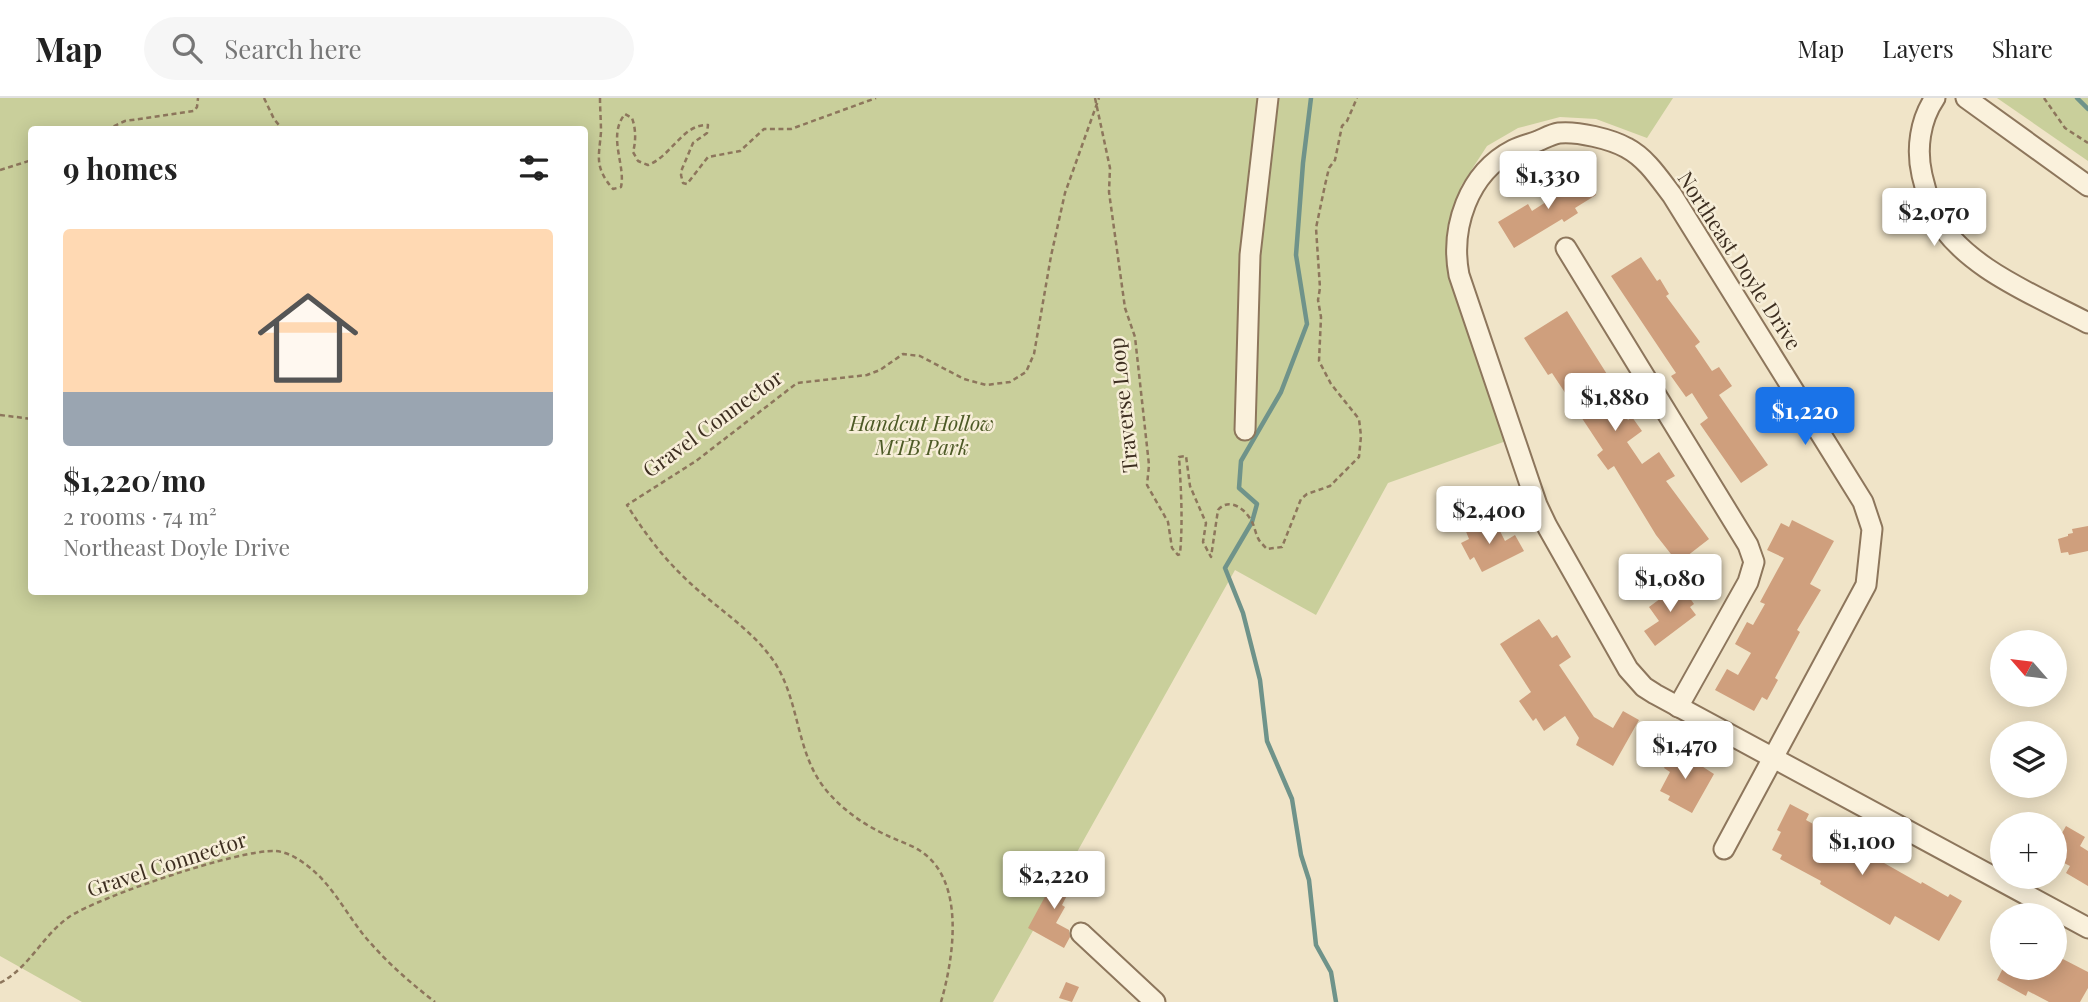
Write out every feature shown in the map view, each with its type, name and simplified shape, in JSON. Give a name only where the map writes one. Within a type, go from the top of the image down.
[{"type":"street","points":[[1245,430],[1250,255],[1268,98]]},
{"type":"street","points":[[1936,98],[1923,124],[1919,143],[1919,164],[1933,212],[1961,247],[1996,274],[2088,323]]},
{"type":"street","points":[[1966,98],[2088,186]]},
{"type":"street","name":"Northeast Doyle Drive","points":[[1724,849],[1773,758],[1866,585],[1872,529],[1863,502],[1672,194],[1649,166],[1628,148],[1601,137],[1559,133],[1513,149],[1493,163],[1481,176],[1462,209],[1455,255],[1459,275],[1546,526],[1628,669],[1644,687],[1678,707],[1773,758],[2088,928]]},
{"type":"street","points":[[1566,248],[1748,545],[1754,562],[1748,582],[1678,707]]},
{"type":"street","points":[[1080,933],[1155,1002]]},
{"type":"path","points":[[114,126],[125,121],[194,111],[198,98]]},
{"type":"path","points":[[264,98],[280,126]]},
{"type":"path","points":[[600,98],[601,132],[597,158],[603,178],[613,189],[621,187],[623,179],[618,162],[618,128],[625,114],[634,122],[633,152],[638,161],[648,164],[661,160],[688,130],[708,125],[707,133],[693,143],[682,169],[683,183],[687,184],[708,157],[740,151],[764,129],[791,129],[876,98]]},
{"type":"path","name":"Traverse Loop","points":[[1097,98],[1096,107],[1110,168],[1109,192],[1125,308],[1135,337],[1149,465],[1147,485],[1168,522],[1172,548],[1178,555],[1182,511],[1179,457],[1186,456],[1190,486],[1206,523],[1203,542],[1211,557],[1221,506],[1230,503],[1242,508],[1252,522],[1259,540],[1267,548],[1277,549],[1282,547],[1289,534],[1301,499],[1307,494],[1330,486],[1359,457],[1362,436],[1359,419],[1331,384],[1319,361],[1321,317],[1316,228],[1329,168],[1335,160],[1342,126],[1357,98]]},
{"type":"path","points":[[2044,98],[2065,128],[2088,144]]},
{"type":"path","name":"Gravel Connector","points":[[941,1002],[949,963],[952,919],[948,887],[942,873],[925,854],[859,820],[826,790],[810,764],[785,683],[775,663],[752,638],[668,562],[642,530],[627,505],[696,461],[797,383],[867,375],[880,370],[903,354],[920,356],[964,379],[986,385],[1010,382],[1026,372],[1034,354],[1065,193],[1096,107]]},
{"type":"path","points":[[0,170],[28,161]]},
{"type":"path","points":[[0,415],[28,418]]},
{"type":"path","name":"Gravel Connector","points":[[0,982],[21,970],[55,929],[82,909],[190,870],[252,853],[276,851],[292,856],[313,871],[388,962],[435,1002]]},
{"type":"green space","name":"Handcut Hollow MTB Park","points":[[0,98],[1673,98],[1647,138],[1596,119],[1560,117],[1518,128],[1487,146],[1461,186],[1450,224],[1447,259],[1509,440],[1388,483],[1316,615],[1235,570],[993,1002],[82,1002],[0,956]]},
{"type":"green space","points":[[1997,98],[2088,98],[2088,161]]},
{"type":"building","points":[[1581,171],[1596,195],[1575,208],[1578,213],[1564,222],[1562,219],[1514,248],[1498,222],[1528,204],[1532,211],[1563,191],[1559,184]]},
{"type":"building","points":[[1641,257],[1657,281],[1660,279],[1669,294],[1666,296],[1700,342],[1695,346],[1712,371],[1719,367],[1732,386],[1719,395],[1768,465],[1741,483],[1700,424],[1708,418],[1692,393],[1686,397],[1671,376],[1676,373],[1611,276]]},
{"type":"building","points":[[1567,311],[1617,390],[1611,394],[1628,420],[1632,417],[1642,431],[1627,442],[1642,464],[1659,452],[1675,476],[1666,481],[1709,539],[1678,563],[1656,535],[1614,466],[1608,470],[1597,455],[1603,450],[1552,373],[1548,375],[1524,338]]},
{"type":"building","points":[[1485,519],[1491,530],[1498,527],[1505,541],[1515,535],[1524,551],[1482,572],[1474,557],[1470,560],[1461,543],[1469,539],[1465,529]]},
{"type":"building","points":[[1792,520],[1834,541],[1810,584],[1821,590],[1797,630],[1800,632],[1775,678],[1778,680],[1767,700],[1762,697],[1754,711],[1715,690],[1727,669],[1738,675],[1751,653],[1735,644],[1747,622],[1753,625],[1765,604],[1760,602],[1784,558],[1767,550],[1781,523],[1789,527]]},
{"type":"building","points":[[2088,526],[2088,551],[2069,555],[2068,552],[2061,553],[2058,539],[2073,533],[2072,529]]},
{"type":"building","points":[[1680,584],[1694,604],[1690,607],[1696,615],[1655,646],[1644,631],[1659,621],[1649,607]]},
{"type":"building","points":[[1539,619],[1552,638],[1557,635],[1571,657],[1559,665],[1594,717],[1613,728],[1623,711],[1639,720],[1613,766],[1576,745],[1579,738],[1565,716],[1544,731],[1536,718],[1533,721],[1519,701],[1531,692],[1500,644]]},
{"type":"building","points":[[1675,749],[1714,774],[1692,813],[1668,800],[1670,796],[1660,791],[1670,772],[1664,768]]},
{"type":"building","points":[[1790,804],[1809,814],[1806,820],[1857,848],[1860,843],[1872,850],[1870,855],[1921,884],[1922,882],[1948,897],[1950,894],[1962,901],[1939,941],[1895,916],[1890,925],[1820,884],[1821,881],[1780,859],[1782,855],[1772,850],[1781,832],[1777,830]]},
{"type":"building","points":[[2067,827],[2085,837],[2080,846],[2088,851],[2088,886],[2067,874],[2070,866],[2067,864]]},
{"type":"building","points":[[1060,869],[1076,878],[1056,923],[1069,930],[1070,937],[1064,948],[1028,928]]},
{"type":"building","points":[[2067,961],[2088,972],[2088,988],[2080,1002],[2049,1002],[2028,991],[2026,996],[1997,980],[2067,980]]},
{"type":"building","points":[[1066,982],[1079,987],[1072,1002],[1059,998]]},
{"type":"waterway","points":[[1311,98],[1296,255],[1307,324],[1281,392],[1241,461],[1239,488],[1257,504],[1252,522],[1225,568],[1243,613],[1260,680],[1267,741],[1292,799],[1301,855],[1309,880],[1316,945],[1331,972],[1336,1002]]},
{"type":"waterway","points":[[2077,98],[2088,109]]}]
